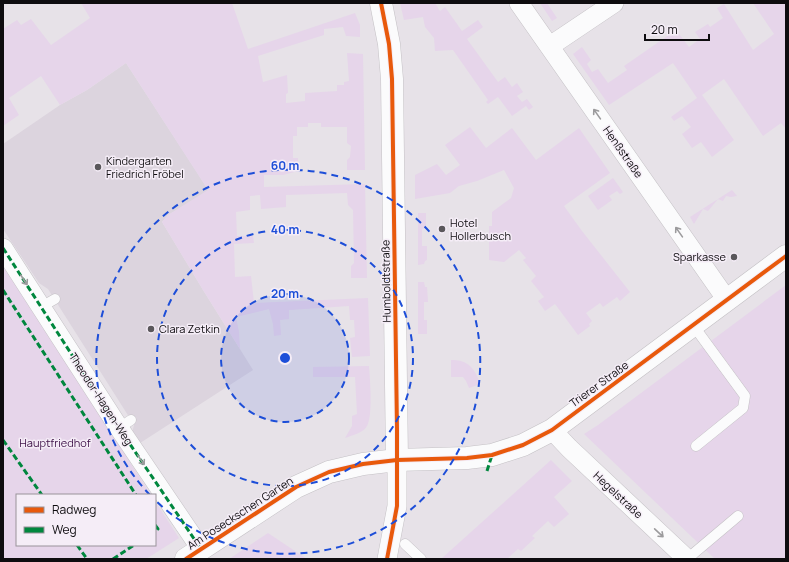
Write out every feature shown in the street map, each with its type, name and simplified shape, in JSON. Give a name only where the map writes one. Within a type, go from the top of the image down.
[{"type":"street","name":"Humboldtstraße","points":[[381,3],[389,44],[392,79],[397,460],[397,506],[387,559]]},
{"type":"street","name":"Henßstraße","points":[[519,3],[727,300]]},
{"type":"street","points":[[550,46],[614,3]]},
{"type":"street","name":"Theodor-Hagen-Weg","points":[[3,248],[48,303],[125,424],[194,554]]},
{"type":"street","name":"Trierer Straße","points":[[397,460],[467,458],[492,455],[522,445],[552,430],[786,256]]},
{"type":"street","name":"Hegelstraße","points":[[552,430],[569,448],[687,559]]},
{"type":"street","name":"Am Poseckschen Garten","points":[[194,554],[296,487],[329,472],[363,464],[397,460]]},
{"type":"lane","points":[[693,326],[746,396],[743,408],[696,446]]},
{"type":"lane","points":[[687,559],[738,516]]},
{"type":"lane","points":[[405,544],[421,559]]},
{"type":"shaded area","points":[[126,63],[209,191],[168,215],[162,222],[253,370],[137,445],[131,437],[134,425],[131,420],[48,289],[39,283],[3,229],[3,144],[60,105],[87,90]]},
{"type":"green space","points":[[81,3],[232,3],[248,49],[355,13],[360,25],[360,37],[346,36],[343,27],[324,29],[324,35],[258,56],[263,82],[287,75],[288,93],[286,94],[286,103],[305,101],[305,93],[337,91],[337,85],[344,85],[344,82],[349,81],[347,53],[363,54],[365,170],[347,170],[347,160],[350,157],[351,146],[347,143],[347,127],[321,127],[321,123],[308,123],[308,127],[297,127],[297,136],[293,136],[293,158],[298,158],[298,171],[283,175],[264,175],[264,187],[365,184],[367,278],[351,278],[351,266],[354,263],[353,210],[348,205],[347,193],[286,195],[286,207],[261,209],[260,195],[250,196],[250,210],[236,212],[237,236],[253,236],[254,243],[234,244],[235,277],[251,276],[254,303],[368,298],[370,356],[352,357],[350,338],[355,337],[354,320],[350,320],[349,306],[289,310],[289,319],[280,320],[281,335],[274,336],[273,324],[269,309],[236,317],[240,349],[162,222],[168,215],[208,190],[126,63],[87,90],[60,105],[41,76],[9,98],[19,115],[3,126],[3,29],[17,20],[21,25],[31,19],[51,45],[90,18]]},
{"type":"green space","points":[[400,3],[435,3],[440,11],[445,7],[462,31],[478,20],[483,27],[467,39],[498,82],[505,77],[512,87],[517,83],[523,92],[517,96],[522,102],[527,99],[533,107],[529,110],[526,106],[512,116],[498,97],[488,104],[486,102],[488,100],[453,50],[435,51],[434,38],[425,27],[423,17],[404,20]]},
{"type":"green space","points":[[540,3],[547,3],[557,18],[552,21]]},
{"type":"green space","points":[[753,3],[786,3],[786,129],[781,123],[763,136],[724,79],[702,95],[734,140],[712,157],[701,142],[692,148],[682,134],[691,127],[682,116],[674,121],[671,117],[697,98],[673,63],[609,105],[573,54],[582,47],[591,60],[587,64],[592,72],[598,69],[608,83],[627,70],[624,66],[676,30],[689,47],[700,39],[695,32],[708,24],[710,27],[723,18],[717,8],[724,4],[753,50],[774,34]]},
{"type":"green space","points":[[470,127],[486,148],[512,128],[536,160],[579,128],[610,173],[564,206],[630,292],[620,301],[617,297],[603,307],[600,303],[586,313],[592,321],[589,324],[590,326],[578,335],[555,304],[545,311],[538,301],[544,297],[531,281],[536,276],[523,260],[526,258],[519,250],[504,262],[489,260],[489,226],[492,226],[492,212],[511,198],[514,188],[504,170],[477,181],[459,186],[450,193],[415,199],[415,175],[437,164],[446,175],[460,165],[445,145]]},
{"type":"green space","points":[[613,178],[623,192],[620,194],[617,191],[609,196],[612,200],[598,210],[588,196]]},
{"type":"green space","points":[[732,190],[737,196],[726,196],[723,201],[718,199]]},
{"type":"green space","points":[[718,199],[708,211],[703,209],[694,224],[690,217]]},
{"type":"green space","points":[[418,213],[426,213],[426,228],[422,229],[422,246],[427,246],[427,260],[424,264],[418,265]]},
{"type":"green space","name":"Hauptfriedhof","points":[[3,266],[150,494],[16,494],[16,546],[156,546],[156,503],[179,538],[146,559],[3,559]]},
{"type":"green space","points":[[418,282],[424,282],[425,287],[427,287],[428,302],[424,302],[424,320],[427,320],[427,334],[418,334]]},
{"type":"green space","points":[[786,285],[786,559],[715,559],[584,434]]},
{"type":"green space","points":[[451,360],[465,362],[468,364],[476,373],[480,384],[469,388],[463,377],[451,377]]},
{"type":"green space","points":[[369,366],[371,397],[369,421],[367,426],[358,434],[345,438],[352,426],[352,416],[357,414],[355,377],[313,377],[313,367]]},
{"type":"green space","points":[[551,460],[572,481],[554,497],[569,514],[554,527],[548,521],[532,536],[535,538],[521,551],[518,549],[507,559],[441,559]]},
{"type":"green space","points":[[268,533],[307,559],[229,559]]},
{"type":"marked path","points":[[3,248],[119,428],[201,549]]},
{"type":"marked path","points":[[3,290],[135,494]]},
{"type":"marked path","points":[[3,440],[41,494]]},
{"type":"marked path","points":[[487,471],[492,455]]},
{"type":"marked path","points":[[156,526],[158,529],[156,530]]},
{"type":"marked path","points":[[78,546],[87,559]]},
{"type":"marked path","points":[[113,559],[132,546]]},
{"type":"cycle path","points":[[381,3],[389,44],[392,79],[397,429],[397,506],[387,559]]},
{"type":"cycle path","points":[[186,559],[296,487],[329,472],[363,464],[397,460],[467,458],[492,455],[523,445],[552,430],[786,256]]},
{"type":"place","name":"Kindergarten Friedrich Fröbel","points":[[98,167]]},
{"type":"place","name":"Hotel Hollerbusch","points":[[442,229]]},
{"type":"place","name":"Sparkasse","points":[[734,257]]},
{"type":"place","name":"Clara Zetkin","points":[[151,329]]}]
